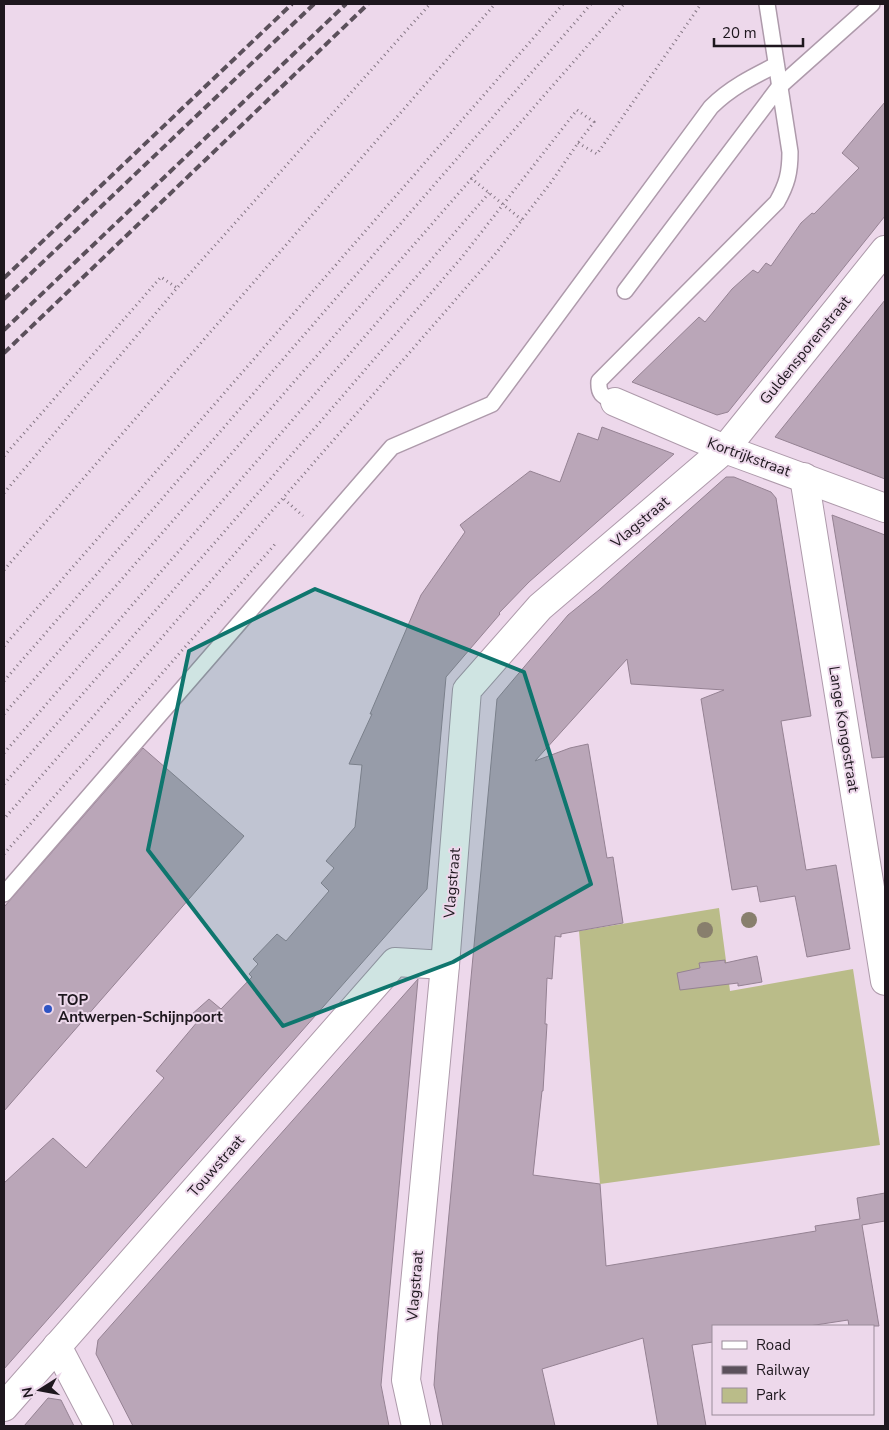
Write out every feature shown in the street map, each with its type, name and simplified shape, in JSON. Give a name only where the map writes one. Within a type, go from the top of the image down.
[{"type":"street","name":"Guldensporenstraat","points":[[725,449],[885,250]]},
{"type":"street","name":"Kortrijkstraat","points":[[615,402],[725,449],[885,508]]},
{"type":"street","name":"Vlagstraat","points":[[416,1426],[406,1380],[445,965],[467,690],[540,606],[725,449]]},
{"type":"street","name":"Lange Kongostraat","points":[[804,477],[883,953],[885,981]]},
{"type":"street","name":"Touwstraat","points":[[4,1407],[395,962],[445,965]]},
{"type":"street","points":[[57,1346],[99,1426]]},
{"type":"lane","points":[[615,402],[603,396],[599,390],[599,381],[777,202],[786,186],[790,168],[790,152],[767,4]]},
{"type":"lane","points":[[625,291],[780,87],[872,4]]},
{"type":"lane","points":[[4,894],[392,447],[492,404],[711,107],[724,94],[739,84],[776,64]]},
{"type":"path","points":[[4,493],[177,288],[430,4]]},
{"type":"path","points":[[4,570],[495,4]]},
{"type":"path","points":[[4,646],[563,4]]},
{"type":"path","points":[[4,681],[591,4]]},
{"type":"path","points":[[4,714],[624,4]]},
{"type":"path","points":[[578,143],[598,154],[701,4]]},
{"type":"path","points":[[4,784],[462,257],[577,110],[594,122],[552,181],[497,252],[4,819]]},
{"type":"path","points":[[472,178],[522,220]]},
{"type":"path","points":[[4,753],[489,193]]},
{"type":"path","points":[[4,456],[161,277],[177,288]]},
{"type":"path","points":[[295,522],[301,514]]},
{"type":"path","points":[[4,854],[282,536]]},
{"type":"highlighted area","points":[[315,589],[524,672],[591,884],[453,962],[283,1026],[148,850],[189,651]]},
{"type":"green space","points":[[719,908],[730,991],[853,969],[880,1145],[600,1184],[579,931]]},
{"type":"building","points":[[885,102],[885,216],[728,412],[717,415],[632,382],[699,317],[705,322],[732,289],[753,270],[758,273],[766,263],[771,266],[801,223],[812,213],[814,214],[859,168],[842,153]]},
{"type":"building","points":[[885,300],[885,479],[775,437]]},
{"type":"building","points":[[602,427],[674,454],[529,582],[499,613],[446,677],[427,889],[4,1369],[4,1183],[53,1138],[86,1168],[164,1078],[156,1071],[198,1021],[191,1015],[209,999],[221,1009],[252,977],[249,974],[258,964],[253,959],[277,934],[286,941],[329,891],[321,883],[334,868],[326,861],[355,827],[362,765],[349,764],[372,714],[370,714],[421,595],[465,532],[460,525],[530,471],[560,482],[578,433],[598,440]]},
{"type":"building","points":[[726,477],[734,477],[771,492],[776,498],[811,716],[781,721],[806,870],[836,865],[850,949],[807,957],[795,896],[760,902],[757,886],[732,890],[701,699],[724,690],[631,684],[627,659],[535,761],[570,748],[588,744],[607,858],[613,857],[623,923],[561,934],[561,937],[555,936],[552,979],[547,978],[545,1024],[547,1024],[543,1091],[533,1175],[600,1184],[606,1266],[816,1231],[815,1226],[860,1219],[857,1198],[885,1193],[885,1221],[862,1225],[879,1326],[849,1325],[848,1320],[816,1325],[712,1325],[712,1342],[692,1345],[706,1426],[658,1426],[643,1338],[542,1369],[555,1426],[443,1426],[434,1385],[497,699],[568,615],[599,590]]},
{"type":"building","points":[[832,515],[885,535],[885,757],[872,758]]},
{"type":"building","name":"TOP Antwerpen-Schijnpoort","points":[[143,748],[244,836],[4,1111],[4,907]]},
{"type":"building","points":[[757,956],[762,982],[738,986],[738,983],[680,990],[677,973],[700,968],[699,963],[725,960],[725,963]]},
{"type":"building","points":[[418,979],[381,1385],[389,1426],[133,1426],[96,1354],[98,1340]]},
{"type":"building","points":[[48,1398],[61,1400],[74,1426],[24,1426]]},
{"type":"railway","points":[[4,278],[292,4]]},
{"type":"railway","points":[[4,299],[314,4]]},
{"type":"railway","points":[[4,330],[346,4]]},
{"type":"railway","points":[[4,353],[368,4]]},
{"type":"place","name":"TOP Antwerpen-Schijnpoort","points":[[48,1009]]}]
